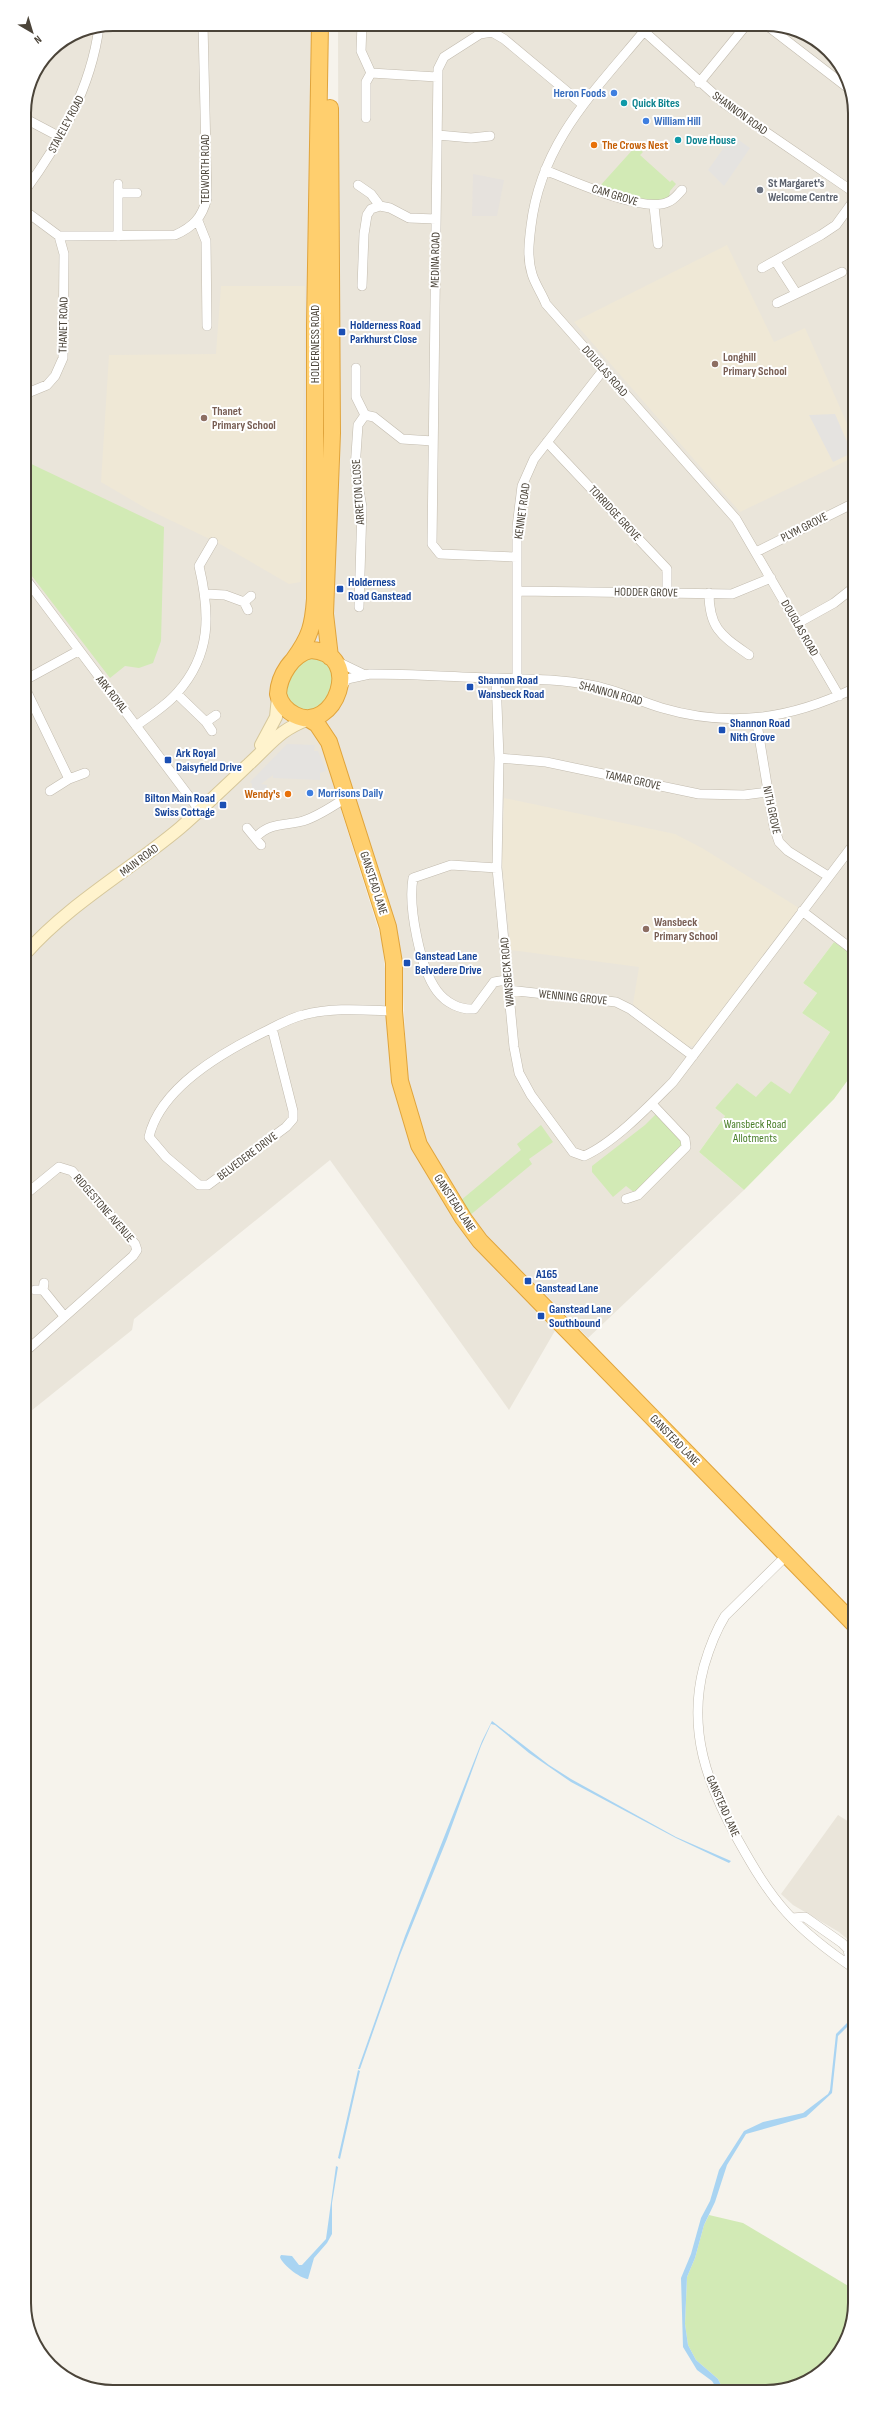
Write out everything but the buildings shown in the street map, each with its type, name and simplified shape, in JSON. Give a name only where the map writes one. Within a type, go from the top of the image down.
[{"type":"highway","name":"HOLDERNESS ROAD","points":[[294,659],[309,636],[313,623],[316,599],[315,326],[320,31]]},
{"type":"highway","name":"HOLDERNESS ROAD","points":[[331,31],[332,433],[325,614],[331,658]]},
{"type":"highway","points":[[311,650],[321,652],[331,658],[340,673],[337,696],[323,713],[309,719],[289,711],[278,697],[279,682],[294,659],[311,650]]},
{"type":"highway","name":"GANSTEAD LANE","points":[[329,742],[337,696]]},
{"type":"highway","name":"GANSTEAD LANE","points":[[309,719],[318,724],[329,742],[388,927],[394,963],[394,1011],[400,1081],[419,1145],[462,1218],[480,1241],[848,1618]]},
{"type":"main road","name":"MAIN ROAD","points":[[251,762],[274,722],[278,708],[278,697]]},
{"type":"main road","name":"MAIN ROAD","points":[[31,948],[63,918],[150,852],[200,811],[282,732],[309,719]]},
{"type":"street","name":"TEDWORTH ROAD","points":[[59,236],[175,235],[187,230],[198,221],[204,212],[207,198],[203,31]]},
{"type":"street","points":[[362,31],[361,51],[371,74]]},
{"type":"street","name":"DOUGLAS ROAD","points":[[644,31],[582,104],[564,130],[545,170],[533,207],[528,251],[532,274],[546,304],[736,519],[798,623],[839,696]]},
{"type":"street","name":"SHANNON ROAD","points":[[646,31],[699,83],[725,104],[848,187]]},
{"type":"street","points":[[699,83],[740,31]]},
{"type":"street","name":"MEDINA ROAD","points":[[517,557],[440,554],[432,544],[438,135],[436,77],[444,57],[480,34],[492,32],[504,39],[582,104]]},
{"type":"street","points":[[776,32],[841,80]]},
{"type":"street","name":"STAVELEY ROAD","points":[[31,181],[60,137],[81,98],[99,33]]},
{"type":"street","points":[[371,74],[436,77]]},
{"type":"street","points":[[366,118],[366,82],[371,74]]},
{"type":"street","points":[[31,122],[60,137]]},
{"type":"street","points":[[438,135],[471,138],[490,136]]},
{"type":"street","name":"CAM GROVE","points":[[545,170],[610,195],[654,206],[668,203],[682,190]]},
{"type":"street","points":[[358,185],[371,194],[380,206]]},
{"type":"street","points":[[118,236],[119,189],[137,193]]},
{"type":"street","points":[[360,281],[367,215],[371,209],[380,206],[390,208],[409,218],[436,219]]},
{"type":"street","points":[[654,206],[658,244]]},
{"type":"street","points":[[762,268],[776,262],[836,225],[848,208]]},
{"type":"street","points":[[31,215],[59,236]]},
{"type":"street","points":[[198,221],[206,241],[207,326]]},
{"type":"street","name":"THANET ROAD","points":[[31,392],[47,386],[55,376],[63,358],[64,254],[59,236]]},
{"type":"street","points":[[776,262],[796,293]]},
{"type":"street","points":[[777,302],[842,272]]},
{"type":"street","points":[[356,368],[356,398],[365,415],[374,417],[402,439],[433,441]]},
{"type":"street","name":"KENNET ROAD","points":[[517,679],[517,527],[522,486],[534,459],[604,369]]},
{"type":"street","name":"ARRETON CLOSE","points":[[359,607],[356,594],[362,507],[355,469],[358,425],[365,415]]},
{"type":"street","name":"TORRIDGE GROVE","points":[[547,442],[667,570],[667,592]]},
{"type":"street","name":"PLYM GROVE","points":[[756,552],[848,506]]},
{"type":"street","points":[[136,726],[177,694],[192,672],[203,648],[208,620],[206,594],[200,566],[214,542]]},
{"type":"street","name":"HODDER GROVE","points":[[518,591],[732,594],[746,590],[771,578]]},
{"type":"street","name":"ARK ROYAL","points":[[31,586],[78,651],[200,811]]},
{"type":"street","points":[[798,623],[834,603],[848,592]]},
{"type":"street","points":[[206,594],[224,595],[248,603]]},
{"type":"street","points":[[709,594],[709,611],[715,628],[749,655]]},
{"type":"street","points":[[31,677],[78,651]]},
{"type":"street","name":"SHANNON ROAD","points":[[331,658],[345,668],[363,674],[552,680],[592,685],[662,708],[696,716],[728,719],[756,718],[810,707],[848,692]]},
{"type":"street","name":"SHANNON ROAD","points":[[337,696],[347,679],[363,674]]},
{"type":"street","name":"WANSBECK ROAD","points":[[496,678],[499,758],[496,868],[506,980],[514,1047],[520,1073],[531,1095],[573,1152],[584,1156],[597,1150],[652,1104],[673,1082],[848,851]]},
{"type":"street","points":[[177,694],[206,722],[212,732]]},
{"type":"street","points":[[31,701],[69,780]]},
{"type":"street","points":[[206,722],[216,715]]},
{"type":"street","name":"NITH GROVE","points":[[756,718],[768,792],[779,842],[788,851],[828,876]]},
{"type":"street","name":"TAMAR GROVE","points":[[499,758],[546,762],[699,794],[744,795],[768,792]]},
{"type":"street","points":[[50,791],[69,780],[85,774]]},
{"type":"street","points":[[247,828],[258,841],[264,828],[302,821],[319,815],[347,797]]},
{"type":"street","points":[[496,868],[451,865],[413,878],[411,890],[419,946],[433,984],[438,993],[453,1005],[464,1010],[474,1009],[494,982],[506,980]]},
{"type":"street","points":[[802,911],[848,946]]},
{"type":"street","name":"WENNING GROVE","points":[[508,990],[616,1002],[630,1009],[693,1056]]},
{"type":"street","name":"BELVEDERE DRIVE","points":[[272,1028],[294,1111],[293,1119],[286,1127],[208,1185],[199,1185],[166,1157],[149,1137],[152,1122],[185,1081],[230,1049],[272,1028],[303,1015],[339,1010],[394,1011]]},
{"type":"street","points":[[626,1198],[638,1195],[686,1147],[685,1139],[652,1104]]},
{"type":"street","name":"RIDGESTONE AVENUE","points":[[31,1190],[59,1167],[72,1171],[136,1244],[137,1250],[133,1256],[31,1346]]},
{"type":"street","points":[[41,1288],[64,1316]]},
{"type":"street","name":"GANSTEAD LANE","points":[[787,1555],[725,1616],[719,1626],[708,1655],[698,1690],[697,1715],[699,1740],[710,1782],[727,1820],[750,1862],[774,1898],[792,1918],[848,1964]]},
{"type":"street","points":[[792,1918],[805,1917],[842,1943],[848,1952]]},
{"type":"shaded area","points":[[322,31],[324,427],[318,639],[339,434],[338,31],[772,31],[798,37],[816,48],[834,67],[842,81],[848,113],[848,952],[834,942],[803,983],[817,993],[802,1013],[830,1032],[790,1095],[771,1081],[757,1098],[737,1084],[715,1108],[725,1116],[699,1152],[744,1190],[588,1338],[472,1220],[426,1145],[409,1081],[419,1150],[479,1236],[556,1329],[509,1410],[330,1160],[134,1319],[132,1330],[31,1411],[31,107],[35,86],[39,77],[51,59],[67,45],[86,35],[102,32]],"holes":[[[327,727],[396,941],[403,992],[407,1073],[389,1006],[382,941],[341,810]]]},
{"type":"shaded area","points":[[736,138],[750,148],[724,186],[708,170],[725,146]]},
{"type":"shaded area","points":[[473,174],[504,180],[497,216],[472,216]]},
{"type":"shaded area","name":"Longhill Primary School","points":[[727,245],[774,342],[805,328],[848,426],[848,460],[740,512],[574,322]]},
{"type":"shaded area","name":"Thanet Primary School","points":[[221,286],[305,286],[301,582],[289,584],[220,544],[147,509],[101,482],[109,355],[216,354]]},
{"type":"shaded area","points":[[835,414],[848,444],[848,455],[833,462],[809,415]]},
{"type":"shaded area","points":[[287,744],[315,745],[314,751],[318,751],[326,771],[320,773],[320,780],[273,778],[273,775],[261,784],[267,785],[266,799],[252,798],[252,784],[250,782]]},
{"type":"shaded area","name":"Wansbeck Primary School","points":[[504,798],[675,834],[702,848],[799,908],[694,1046],[686,1046],[633,1004],[639,967],[511,950],[502,863]]},
{"type":"shaded area","points":[[838,1815],[848,1821],[848,1940],[839,1932],[793,1905],[781,1894]]},
{"type":"green space","points":[[636,146],[643,152],[640,155],[670,182],[672,180],[676,184],[670,191],[669,198],[652,203],[599,187]]},
{"type":"green space","points":[[31,464],[164,527],[161,641],[153,663],[139,668],[125,666],[110,678],[31,575]]},
{"type":"green space","points":[[309,658],[324,661],[334,673],[332,694],[316,711],[297,711],[283,692],[295,666]]},
{"type":"green space","name":"Wansbeck Road Allotments","points":[[834,942],[848,952],[848,1080],[834,1099],[744,1190],[699,1152],[725,1116],[715,1108],[737,1083],[756,1097],[771,1081],[790,1094],[830,1032],[802,1013],[817,993],[803,983]]},
{"type":"green space","points":[[657,1113],[681,1141],[682,1145],[635,1193],[626,1186],[613,1197],[592,1172],[592,1166],[645,1125]]},
{"type":"green space","points":[[541,1125],[553,1142],[529,1159],[532,1164],[469,1216],[460,1201],[521,1150],[517,1144]]},
{"type":"green space","points":[[709,2215],[743,2223],[848,2286],[848,2309],[844,2330],[831,2353],[820,2365],[793,2381],[766,2385],[721,2385],[718,2379],[696,2360],[688,2345],[685,2324],[687,2277],[695,2258],[704,2225]]},
{"type":"water","points":[[492,1721],[549,1765],[571,1779],[676,1837],[731,1861],[729,1863],[676,1838],[571,1782],[529,1753],[495,1725],[491,1724],[481,1746],[447,1839],[400,1955],[360,2069],[358,2069],[405,1936],[482,1741]]},
{"type":"water","points":[[848,2022],[848,2026],[838,2036],[832,2093],[806,2117],[746,2134],[727,2165],[715,2202],[704,2225],[695,2258],[687,2277],[685,2324],[688,2345],[696,2360],[718,2379],[721,2385],[714,2385],[712,2381],[697,2370],[683,2347],[681,2278],[691,2254],[701,2218],[710,2201],[719,2170],[744,2131],[763,2122],[803,2113],[828,2094],[830,2090],[836,2034]]},
{"type":"water","points":[[358,2070],[360,2071],[340,2159],[338,2158]]},
{"type":"water","points":[[336,2166],[338,2167],[332,2203],[332,2234],[327,2243],[314,2258],[308,2279],[304,2278],[291,2270],[280,2257],[281,2255],[292,2256],[299,2265],[302,2265],[326,2239]]},
{"type":"place","name":"Heron Foods","points":[[614,93]]},
{"type":"place","name":"Quick Bites","points":[[624,103]]},
{"type":"place","name":"William Hill","points":[[646,121]]},
{"type":"place","name":"Dove House","points":[[678,140]]},
{"type":"place","name":"The Crows Nest","points":[[594,145]]},
{"type":"place","name":"St Margaret's Welcome Centre","points":[[760,190]]},
{"type":"place","name":"Holderness Road Parkhurst Close","points":[[342,332]]},
{"type":"place","name":"Longhill Primary School","points":[[715,364]]},
{"type":"place","name":"Thanet Primary School","points":[[204,418]]},
{"type":"place","name":"Holderness Road Ganstead","points":[[340,589]]},
{"type":"place","name":"Shannon Road Wansbeck Road","points":[[470,687]]},
{"type":"place","name":"Shannon Road Nith Grove","points":[[722,730]]},
{"type":"place","name":"Ark Royal Daisyfield Drive","points":[[168,760]]},
{"type":"place","name":"Morrisons Daily","points":[[310,793]]},
{"type":"place","name":"Wendy's","points":[[288,794]]},
{"type":"place","name":"Bilton Main Road Swiss Cottage","points":[[223,805]]},
{"type":"place","name":"Wansbeck Primary School","points":[[646,929]]},
{"type":"place","name":"Ganstead Lane Belvedere Drive","points":[[407,963]]},
{"type":"place","name":"A165 Ganstead Lane","points":[[528,1281]]},
{"type":"place","name":"Ganstead Lane Southbound","points":[[541,1316]]}]
